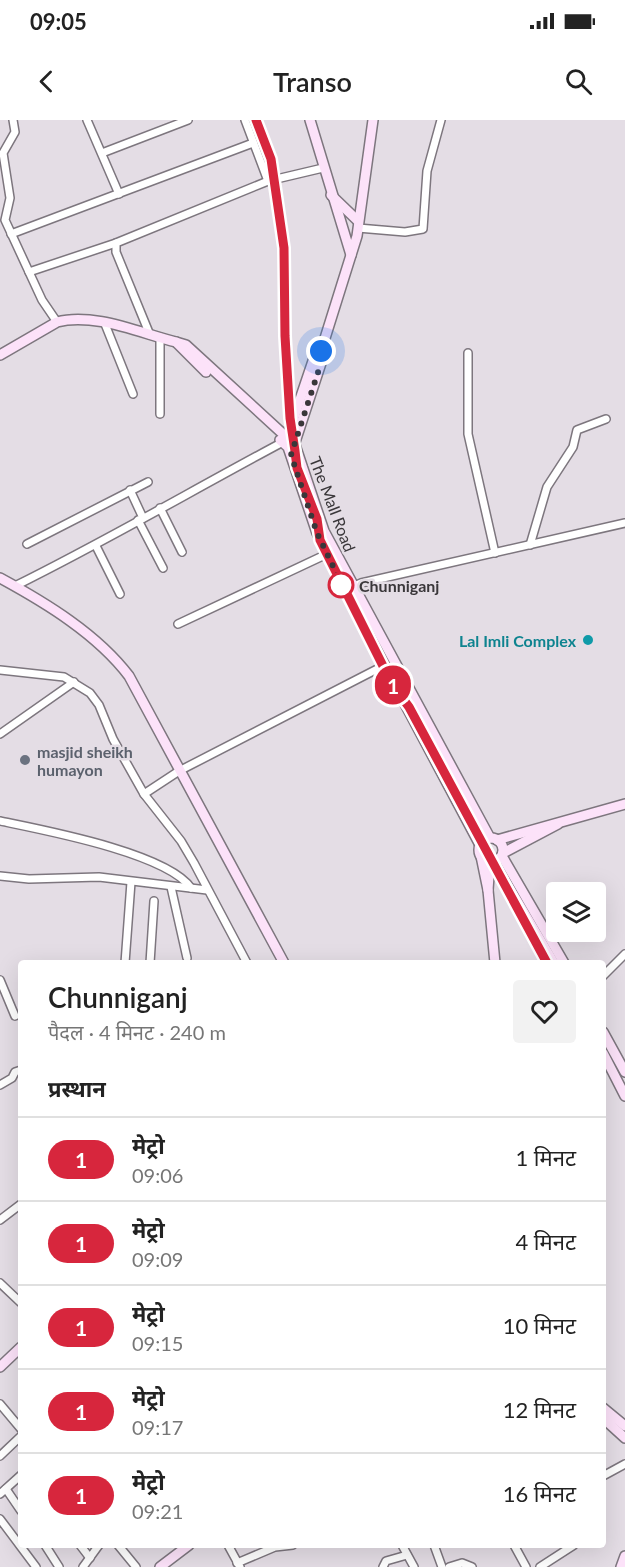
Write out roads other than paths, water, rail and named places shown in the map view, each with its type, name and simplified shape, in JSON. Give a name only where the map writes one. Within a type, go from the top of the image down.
[{"type":"main road","points":[[310,120],[351,255]]},
{"type":"main road","points":[[289,446],[321,363],[321,351],[351,255],[358,224],[373,120]]},
{"type":"main road","points":[[331,195],[358,224]]},
{"type":"main road","name":"The Mall Road","points":[[0,355],[57,322],[79,319],[186,345],[289,446],[349,589],[385,665],[480,845]]},
{"type":"main road","name":"The Mall Road","points":[[289,446],[317,533],[327,554],[493,839],[502,846],[497,858]]},
{"type":"main road","points":[[0,578],[95,640],[115,657],[129,676],[282,960]]},
{"type":"main road","points":[[495,960],[488,890],[480,845],[493,839],[625,804]]},
{"type":"main road","points":[[481,856],[497,858],[560,823]]},
{"type":"main road","points":[[488,890],[497,858]]},
{"type":"main road","points":[[497,858],[552,960]]},
{"type":"main road","points":[[497,858],[562,960]]},
{"type":"main road","points":[[606,1037],[625,1072]]},
{"type":"main road","points":[[606,1058],[623,1085],[625,1096]]},
{"type":"main road","points":[[0,1367],[18,1350]]},
{"type":"main road","points":[[606,1410],[625,1426]]},
{"type":"main road","points":[[606,1421],[625,1438]]},
{"type":"main road","points":[[160,1567],[185,1548]]},
{"type":"main road","points":[[621,1567],[625,1556]]},
{"type":"street","points":[[13,120],[15,132],[3,153],[10,198],[3,217],[29,272],[57,322]]},
{"type":"street","points":[[87,120],[119,194]]},
{"type":"street","points":[[102,153],[188,120]]},
{"type":"street","points":[[245,120],[268,181]]},
{"type":"street","points":[[358,224],[405,232],[423,229],[423,197],[427,171],[441,120]]},
{"type":"street","points":[[11,234],[253,143]]},
{"type":"street","points":[[29,272],[116,243],[268,181],[323,168]]},
{"type":"street","points":[[116,243],[116,252],[155,336],[160,414]]},
{"type":"street","points":[[105,324],[133,394]]},
{"type":"street","points":[[468,353],[468,434],[495,553]]},
{"type":"street","points":[[530,545],[547,488],[573,447],[577,430],[606,419]]},
{"type":"street","points":[[15,586],[96,546],[160,508],[289,446]]},
{"type":"street","points":[[27,544],[148,482]]},
{"type":"street","points":[[130,490],[140,519],[163,568]]},
{"type":"street","points":[[160,508],[182,552]]},
{"type":"street","points":[[349,589],[625,524]]},
{"type":"street","points":[[96,546],[120,594]]},
{"type":"street","points":[[178,624],[327,554]]},
{"type":"street","points":[[144,794],[179,771],[385,665]]},
{"type":"street","points":[[0,670],[64,677],[90,693],[99,705],[113,739],[144,794],[181,841],[245,960]]},
{"type":"street","points":[[0,734],[74,682]]},
{"type":"street","points":[[0,821],[96,841],[179,875],[190,888]]},
{"type":"street","points":[[0,876],[29,879],[99,877],[207,890]]},
{"type":"street","points":[[125,960],[131,882]]},
{"type":"street","points":[[171,887],[187,958]]},
{"type":"street","points":[[150,960],[154,901]]},
{"type":"street","points":[[606,973],[625,954]]},
{"type":"street","points":[[0,980],[15,1016]]},
{"type":"street","points":[[0,1085],[12,1078],[18,1071]]},
{"type":"street","points":[[0,1220],[18,1206]]},
{"type":"street","points":[[0,1283],[18,1300]]},
{"type":"street","points":[[0,1404],[4,1414],[18,1427]]},
{"type":"street","points":[[0,1456],[18,1439]]},
{"type":"street","points":[[606,1474],[625,1464]]},
{"type":"street","points":[[18,1478],[3,1492],[18,1507]]},
{"type":"street","points":[[0,1519],[18,1543]]},
{"type":"street","points":[[22,1548],[36,1567]]},
{"type":"street","points":[[47,1548],[59,1567]]},
{"type":"street","points":[[82,1548],[90,1558]]},
{"type":"street","points":[[83,1567],[97,1548]]},
{"type":"street","points":[[120,1548],[136,1567]]},
{"type":"street","points":[[230,1548],[238,1565],[273,1548]]},
{"type":"street","points":[[404,1548],[414,1567]]},
{"type":"street","points":[[435,1548],[442,1567]]},
{"type":"street","points":[[516,1548],[526,1567]]},
{"type":"street","points":[[540,1567],[569,1548]]},
{"type":"street","points":[[383,1567],[386,1561],[407,1555]]},
{"type":"street","points":[[449,1567],[462,1563],[472,1567]]},
{"type":"metro line","name":"1","points":[[256,120],[271,159],[284,248],[285,336],[290,418],[297,468],[317,519],[320,540],[340,585],[392,684],[409,707],[545,960]]},
{"type":"place","name":"Chunniganj","points":[[341,585]]},
{"type":"place","name":"Lal Imli Complex","points":[[588,640]]},
{"type":"place","name":"masjid sheikh humayon","points":[[25,760]]}]
